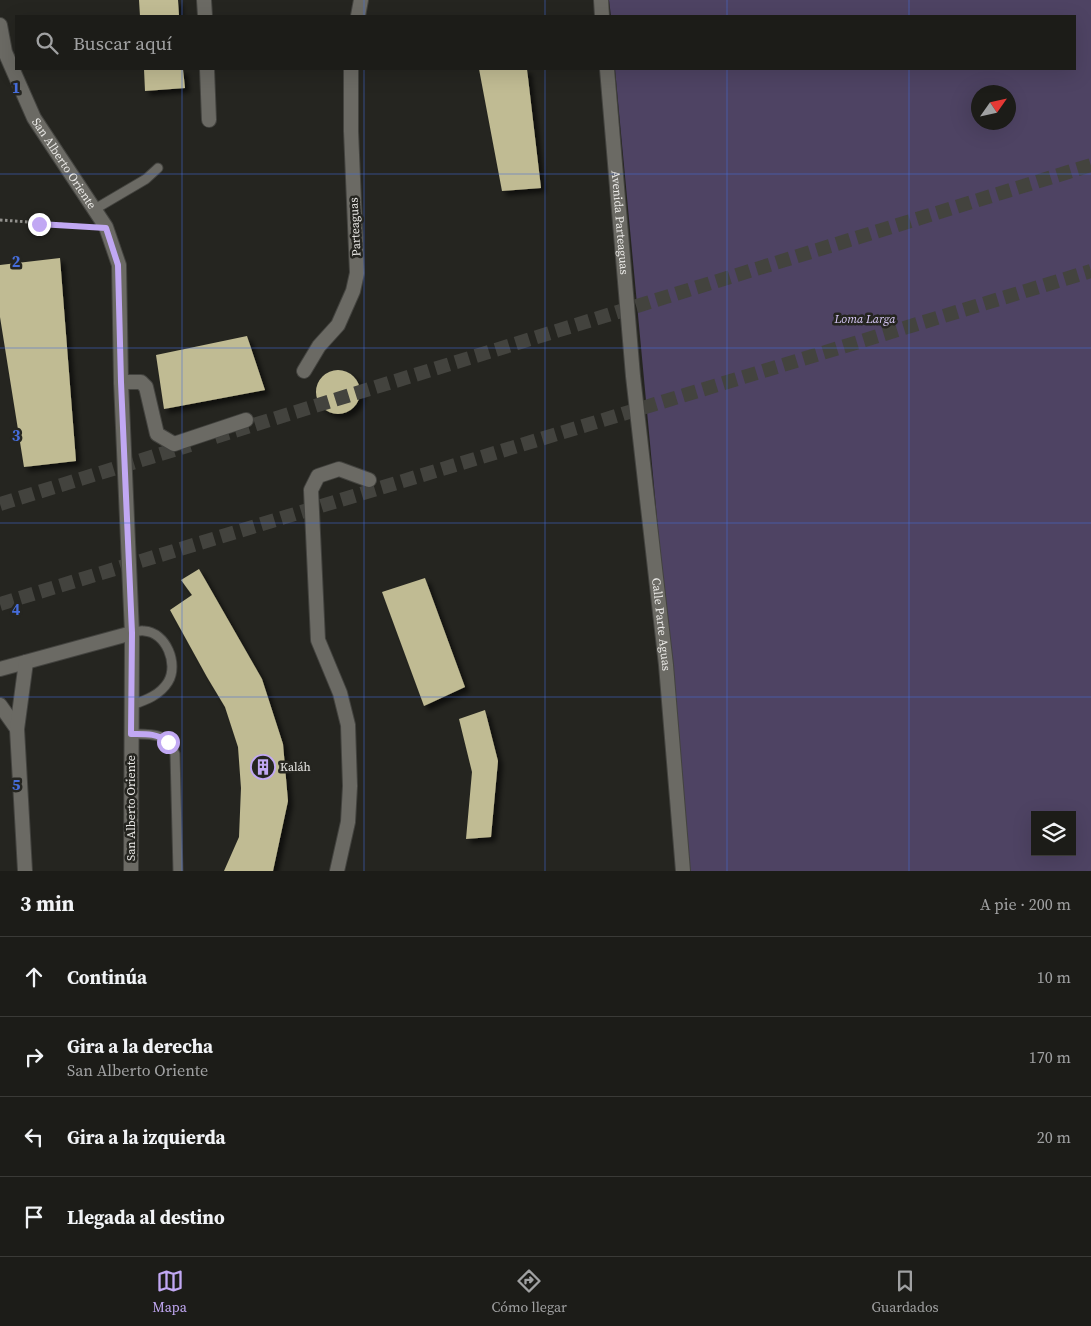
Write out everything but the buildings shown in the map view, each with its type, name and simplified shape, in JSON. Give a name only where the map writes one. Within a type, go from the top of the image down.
[{"type":"street","points":[[204,0],[205,15]]},
{"type":"street","points":[[358,15],[361,0]]},
{"type":"street","points":[[601,0],[602,15]]},
{"type":"street","name":"San Alberto Oriente","points":[[0,25],[5,52],[34,118],[106,228],[118,265],[132,633],[131,871]]},
{"type":"street","points":[[207,70],[209,120]]},
{"type":"street","name":"Parteaguas","points":[[304,371],[319,346],[338,325],[353,291],[357,273],[351,131],[351,70]]},
{"type":"street","name":"Avenida Parteaguas","points":[[607,70],[633,376]]},
{"type":"street","name":"Calle Parte Aguas","points":[[633,376],[666,665],[682,871]]},
{"type":"street","points":[[121,382],[141,382],[146,387],[157,434],[174,444],[246,420]]},
{"type":"street","points":[[338,871],[348,822],[350,795],[348,725],[340,693],[318,640],[311,490],[318,476],[339,469],[369,480]]},
{"type":"street","points":[[0,669],[132,633]]},
{"type":"street","points":[[25,871],[17,729],[26,662]]},
{"type":"street","points":[[0,705],[17,729]]},
{"type":"lane","points":[[94,208],[146,179],[158,168]]},
{"type":"lane","points":[[132,633],[144,630],[155,635],[167,646],[172,657],[172,673],[167,683],[158,693],[147,700],[132,705]]},
{"type":"lane","points":[[131,734],[155,734],[162,737],[168,742],[175,754],[178,871]]},
{"type":"path","points":[[0,220],[106,228]]},
{"type":"green space","name":"Loma Larga","points":[[609,0],[1091,0],[1091,871],[690,871],[615,70],[1076,70],[1076,15],[611,15]]},
{"type":"tunnel","points":[[215,437],[1091,165]]},
{"type":"tunnel","points":[[0,604],[1091,271]]},
{"type":"tunnel","points":[[0,504],[190,445]]},
{"type":"place","name":"Kaláh","points":[[263,767]]},
{"type":"route","points":[[39,224],[106,228],[118,265],[132,633],[131,734],[155,734],[168,742]]}]
